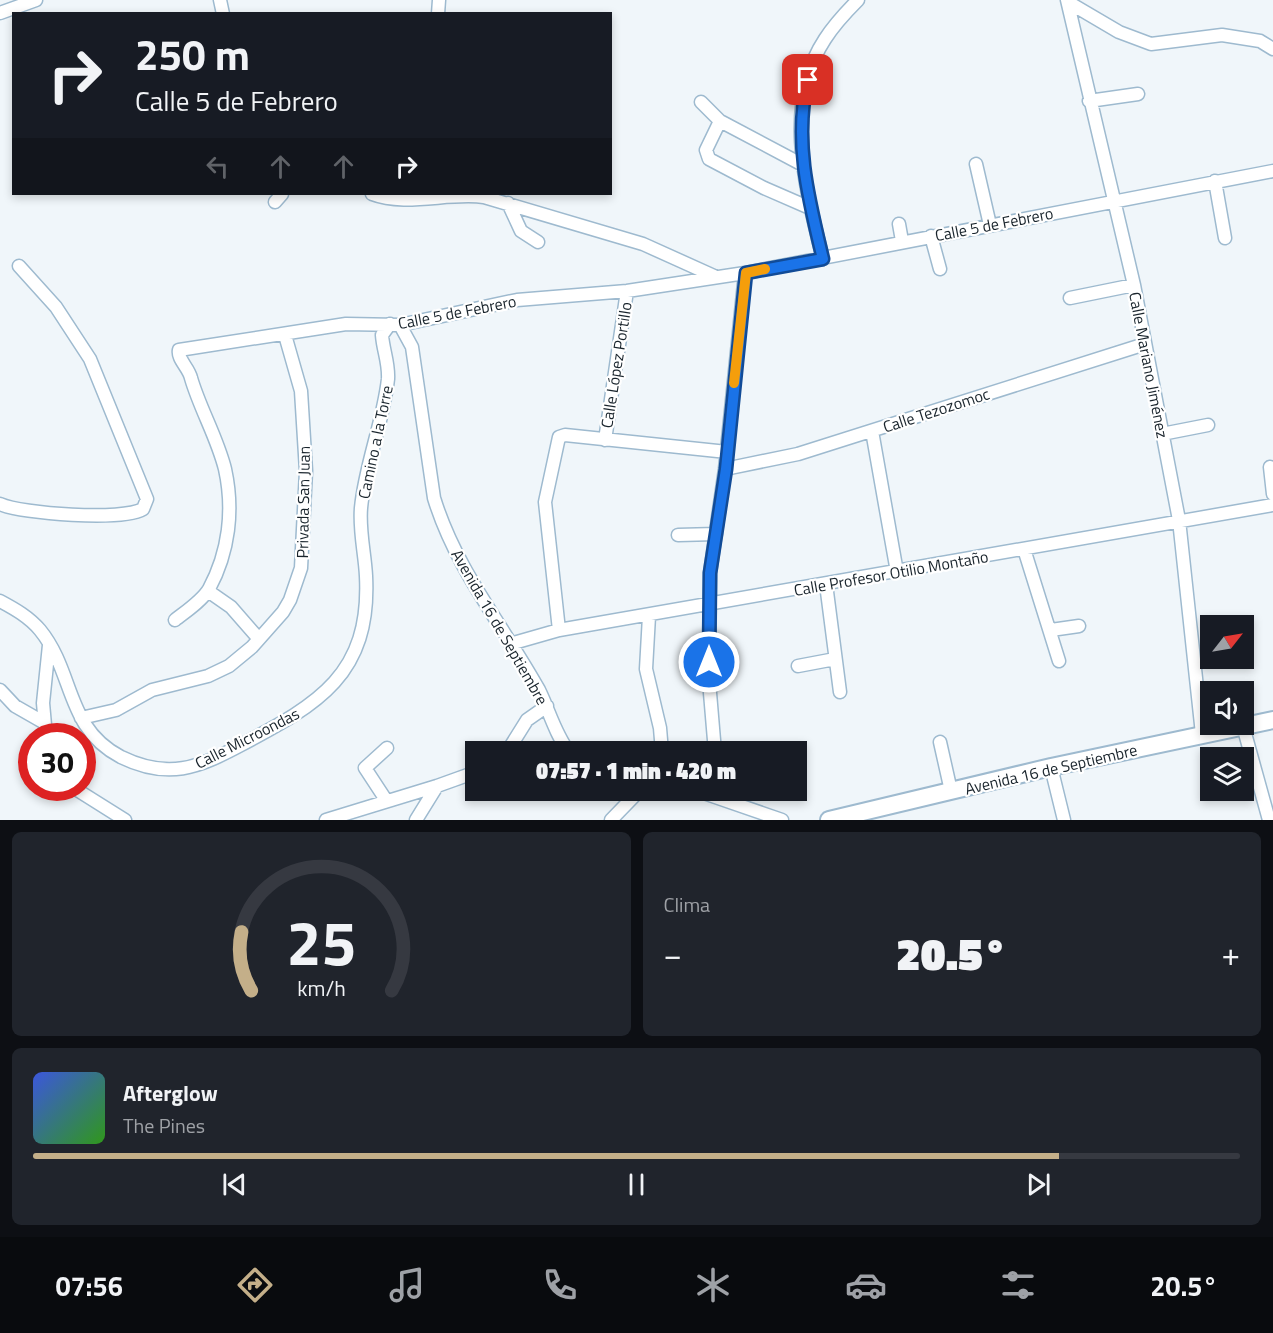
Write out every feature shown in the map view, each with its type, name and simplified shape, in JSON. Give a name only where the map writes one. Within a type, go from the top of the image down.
[{"type":"street","points":[[0,13],[36,0]]},
{"type":"street","points":[[823,259],[810,208],[803,165],[802,101],[824,40],[858,0]]},
{"type":"street","points":[[1068,1],[1119,32],[1151,44],[1222,35],[1260,41],[1273,49]]},
{"type":"street","name":"Calle Mariano Jiménez","points":[[1068,1],[1089,101],[1134,285],[1179,520],[1200,715]]},
{"type":"street","points":[[1089,101],[1138,93]]},
{"type":"street","points":[[701,102],[720,121],[803,165]]},
{"type":"street","points":[[720,121],[706,150],[712,162],[810,208]]},
{"type":"street","points":[[976,164],[990,225]]},
{"type":"street","name":"Calle 5 de Febrero","points":[[208,591],[226,545],[231,516],[229,492],[218,448],[178,353],[181,349],[346,324],[395,325],[517,300],[627,291],[746,273],[1273,171]]},
{"type":"street","points":[[1215,181],[1224,238]]},
{"type":"street","points":[[377,195],[391,198],[465,195],[508,204],[644,244],[715,277]]},
{"type":"street","points":[[508,204],[521,231],[538,242]]},
{"type":"street","points":[[898,224],[902,241]]},
{"type":"street","points":[[932,236],[940,269]]},
{"type":"street","points":[[0,504],[28,512],[124,514],[143,509],[147,499],[90,359],[56,307],[20,266]]},
{"type":"street","points":[[714,741],[709,681],[708,605],[726,469],[746,273]]},
{"type":"street","points":[[1070,298],[1134,285]]},
{"type":"street","name":"Calle López Portillo","points":[[605,440],[627,291]]},
{"type":"street","name":"Avenida 16 de Septiembre","points":[[395,325],[412,347],[434,498],[440,517],[474,588],[547,706],[564,741]]},
{"type":"street","name":"Camino a la Torre","points":[[346,668],[355,650],[364,611],[366,576],[361,509],[385,396],[388,360],[382,335],[395,325]]},
{"type":"street","name":"Privada San Juan","points":[[81,718],[116,710],[160,688],[219,672],[241,657],[259,639],[283,612],[290,600],[297,586],[303,550],[306,496],[303,409],[298,376],[285,334]]},
{"type":"street","name":"Calle Tezozomoc","points":[[726,469],[798,454],[1145,344]]},
{"type":"street","points":[[1162,434],[1208,425]]},
{"type":"street","points":[[872,431],[897,572]]},
{"type":"street","points":[[559,630],[545,501],[557,440],[565,435],[727,452]]},
{"type":"street","points":[[1270,467],[1273,494]]},
{"type":"street","name":"Calle Profesor Otilio Montaño","points":[[510,644],[559,630],[1273,505]]},
{"type":"street","points":[[678,535],[716,534]]},
{"type":"street","points":[[1024,549],[1059,661]]},
{"type":"street","points":[[826,584],[840,692]]},
{"type":"street","points":[[174,620],[208,591],[231,607],[259,639]]},
{"type":"street","name":"Calle Microondas","points":[[0,601],[31,620],[49,643],[81,718],[96,740],[121,757],[159,770],[190,768],[233,749],[306,708],[324,694],[346,668]]},
{"type":"street","points":[[649,616],[646,669],[661,741]]},
{"type":"street","points":[[1051,630],[1079,626]]},
{"type":"street","points":[[0,690],[15,706],[43,722],[49,643]]},
{"type":"street","points":[[798,666],[835,659]]},
{"type":"street","points":[[514,741],[527,720],[547,706]]},
{"type":"street","name":"Avenida 16 de Septiembre","points":[[1254,724],[1273,720]]},
{"type":"street","name":"Avenida 16 de Septiembre","points":[[830,820],[874,815],[951,791],[1200,734]]},
{"type":"street","points":[[1245,735],[1269,820]]},
{"type":"street","points":[[940,742],[951,791]]},
{"type":"street","points":[[386,800],[366,771],[365,765],[387,748]]},
{"type":"street","points":[[1051,767],[1064,820]]},
{"type":"street","points":[[326,820],[465,776]]},
{"type":"street","points":[[416,820],[437,786]]},
{"type":"street","points":[[95,801],[125,820]]},
{"type":"street","points":[[611,820],[629,801]]},
{"type":"street","points":[[735,801],[782,820]]},
{"type":"slow traffic","points":[[734,383],[746,273],[765,269]]},
{"type":"route","points":[[709,662],[710,573],[726,469],[746,273],[823,259],[810,208],[803,165],[802,101],[808,80]]}]
